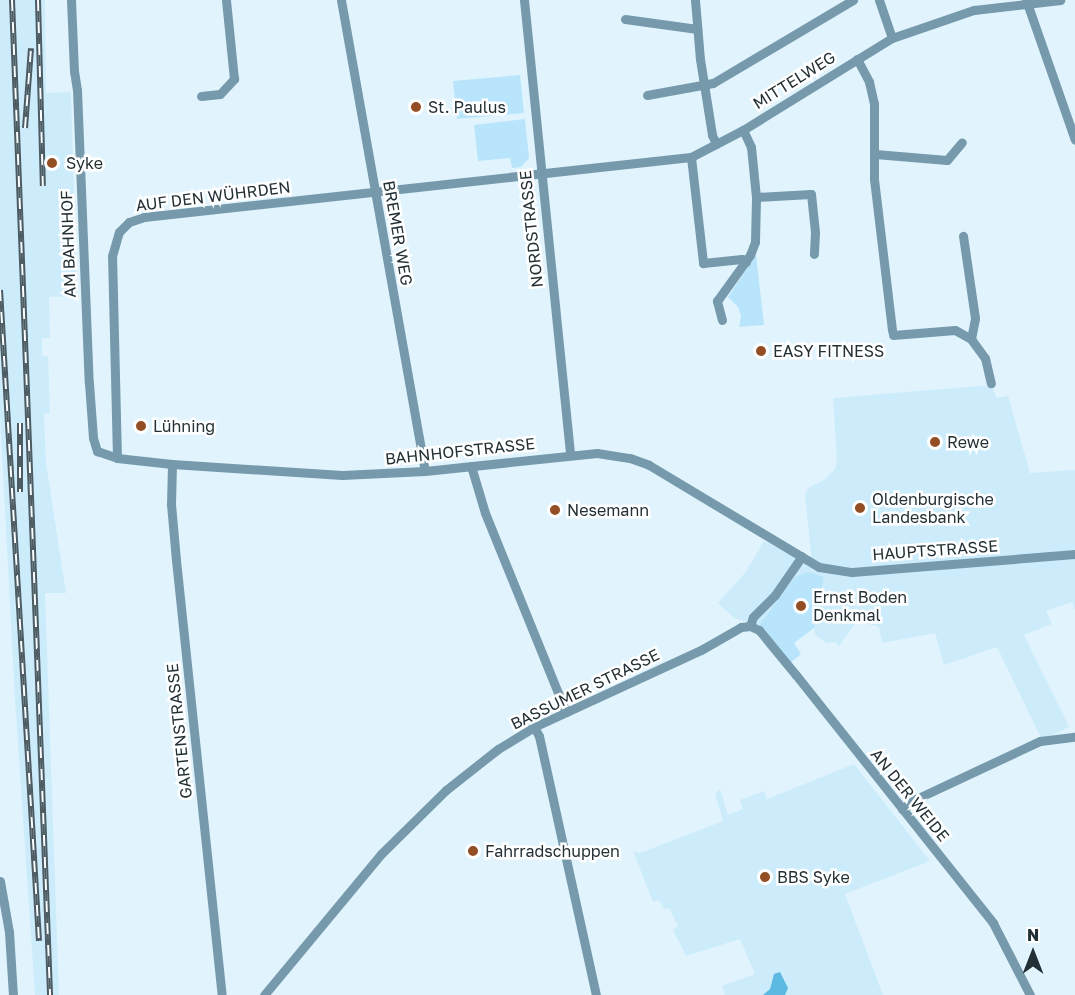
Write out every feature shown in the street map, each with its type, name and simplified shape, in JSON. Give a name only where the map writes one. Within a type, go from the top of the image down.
[{"type":"street","name":"AM BAHNHOF","points":[[71,0],[90,395],[93,438],[97,451]]},
{"type":"street","points":[[201,96],[220,94],[234,79],[226,0]]},
{"type":"street","name":"BREMER WEG","points":[[341,0],[425,471]]},
{"type":"street","name":"NORDSTRASSE","points":[[524,0],[570,455]]},
{"type":"street","points":[[695,0],[704,84],[712,135],[716,144]]},
{"type":"street","points":[[647,95],[713,82],[853,0]]},
{"type":"street","points":[[879,0],[892,38]]},
{"type":"street","name":"MITTELWEG","points":[[541,175],[691,156],[743,130],[892,38],[974,10],[1027,1],[1060,0]]},
{"type":"street","points":[[1027,1],[1075,140]]},
{"type":"street","points":[[625,19],[697,29]]},
{"type":"street","points":[[857,59],[869,82],[874,104],[874,178],[893,333],[955,330],[971,339],[985,358],[991,383]]},
{"type":"street","points":[[722,320],[717,302],[746,262],[755,242],[756,197],[751,147],[743,130]]},
{"type":"street","points":[[875,154],[947,160],[962,142]]},
{"type":"street","points":[[691,156],[703,263],[741,259],[746,262]]},
{"type":"street","name":"AUF DEN WÜHRDEN","points":[[117,458],[112,256],[119,232],[129,222],[144,217],[541,175]]},
{"type":"street","points":[[756,197],[811,194],[815,233],[814,254]]},
{"type":"street","points":[[963,236],[975,318],[971,339]]},
{"type":"street","name":"BAHNHOFSTRASSE","points":[[97,451],[117,458],[172,464],[342,475],[425,471],[597,453],[630,458],[649,465],[802,556]]},
{"type":"street","name":"GARTENSTRASSE","points":[[172,464],[171,504],[176,560],[222,995]]},
{"type":"street","points":[[471,466],[485,513],[566,712]]},
{"type":"street","name":"HAUPTSTRASSE","points":[[802,556],[819,567],[852,572],[1075,554]]},
{"type":"street","points":[[750,626],[753,617],[775,595],[802,556]]},
{"type":"street","name":"BASSUMER STRASSE","points":[[264,995],[381,854],[446,790],[498,749],[534,727],[701,650],[741,627],[750,626]]},
{"type":"street","name":"AN DER WEIDE","points":[[750,626],[759,630],[993,923],[1030,995]]},
{"type":"street","points":[[534,727],[539,736],[596,995]]},
{"type":"street","points":[[902,809],[916,799],[1040,741],[1075,737]]},
{"type":"street","points":[[0,881],[13,995]]},
{"type":"shaded area","points":[[0,0],[45,0],[46,93],[71,92],[77,296],[49,297],[50,338],[42,338],[42,356],[48,356],[50,413],[44,414],[46,463],[66,593],[45,593],[59,995],[35,995],[15,700],[0,416]]},
{"type":"shaded area","points":[[520,75],[524,113],[457,119],[453,81]]},
{"type":"shaded area","points":[[525,119],[529,158],[521,167],[512,168],[510,158],[478,161],[474,125]]},
{"type":"shaded area","points":[[756,255],[764,325],[739,327],[741,316],[738,307],[728,297]]},
{"type":"shaded area","points":[[991,385],[997,398],[1008,396],[1030,473],[1075,470],[1075,610],[1072,602],[1046,611],[1052,624],[1024,635],[1069,727],[1042,740],[997,647],[944,665],[935,633],[882,643],[879,627],[857,621],[839,646],[835,642],[827,643],[815,635],[814,628],[824,577],[795,577],[759,625],[734,618],[718,603],[745,573],[764,541],[812,564],[805,494],[808,488],[824,480],[835,469],[837,459],[833,398]]},
{"type":"shaded area","points":[[808,572],[824,577],[814,628],[794,643],[801,654],[790,663],[759,625],[795,577]]},
{"type":"shaded area","name":"BBS Syke","points":[[854,764],[930,861],[845,894],[883,995],[725,995],[722,986],[755,974],[740,939],[686,956],[673,930],[678,926],[669,908],[664,909],[659,900],[653,902],[633,851],[640,853],[723,821],[715,794],[720,789],[728,815],[743,809],[740,800],[764,791],[767,799]]},
{"type":"water","points":[[780,972],[788,988],[785,995],[763,995],[770,989],[774,974]]},
{"type":"railway","points":[[12,0],[50,995]]},
{"type":"railway","points":[[38,0],[43,186]]},
{"type":"railway","points":[[25,128],[31,48]]},
{"type":"railway","points":[[0,290],[39,941]]},
{"type":"railway","points":[[20,423],[20,492]]},
{"type":"place","name":"St. Paulus","points":[[416,107]]},
{"type":"place","name":"Syke","points":[[52,163]]},
{"type":"place","name":"EASY FITNESS","points":[[761,351]]},
{"type":"place","name":"Lühning","points":[[141,426]]},
{"type":"place","name":"Rewe","points":[[935,442]]},
{"type":"place","name":"Oldenburgische Landesbank","points":[[860,508]]},
{"type":"place","name":"Nesemann","points":[[555,510]]},
{"type":"place","name":"Ernst Boden Denkmal","points":[[801,606]]},
{"type":"place","name":"Fahrradschuppen","points":[[473,851]]},
{"type":"place","name":"BBS Syke","points":[[765,877]]}]
